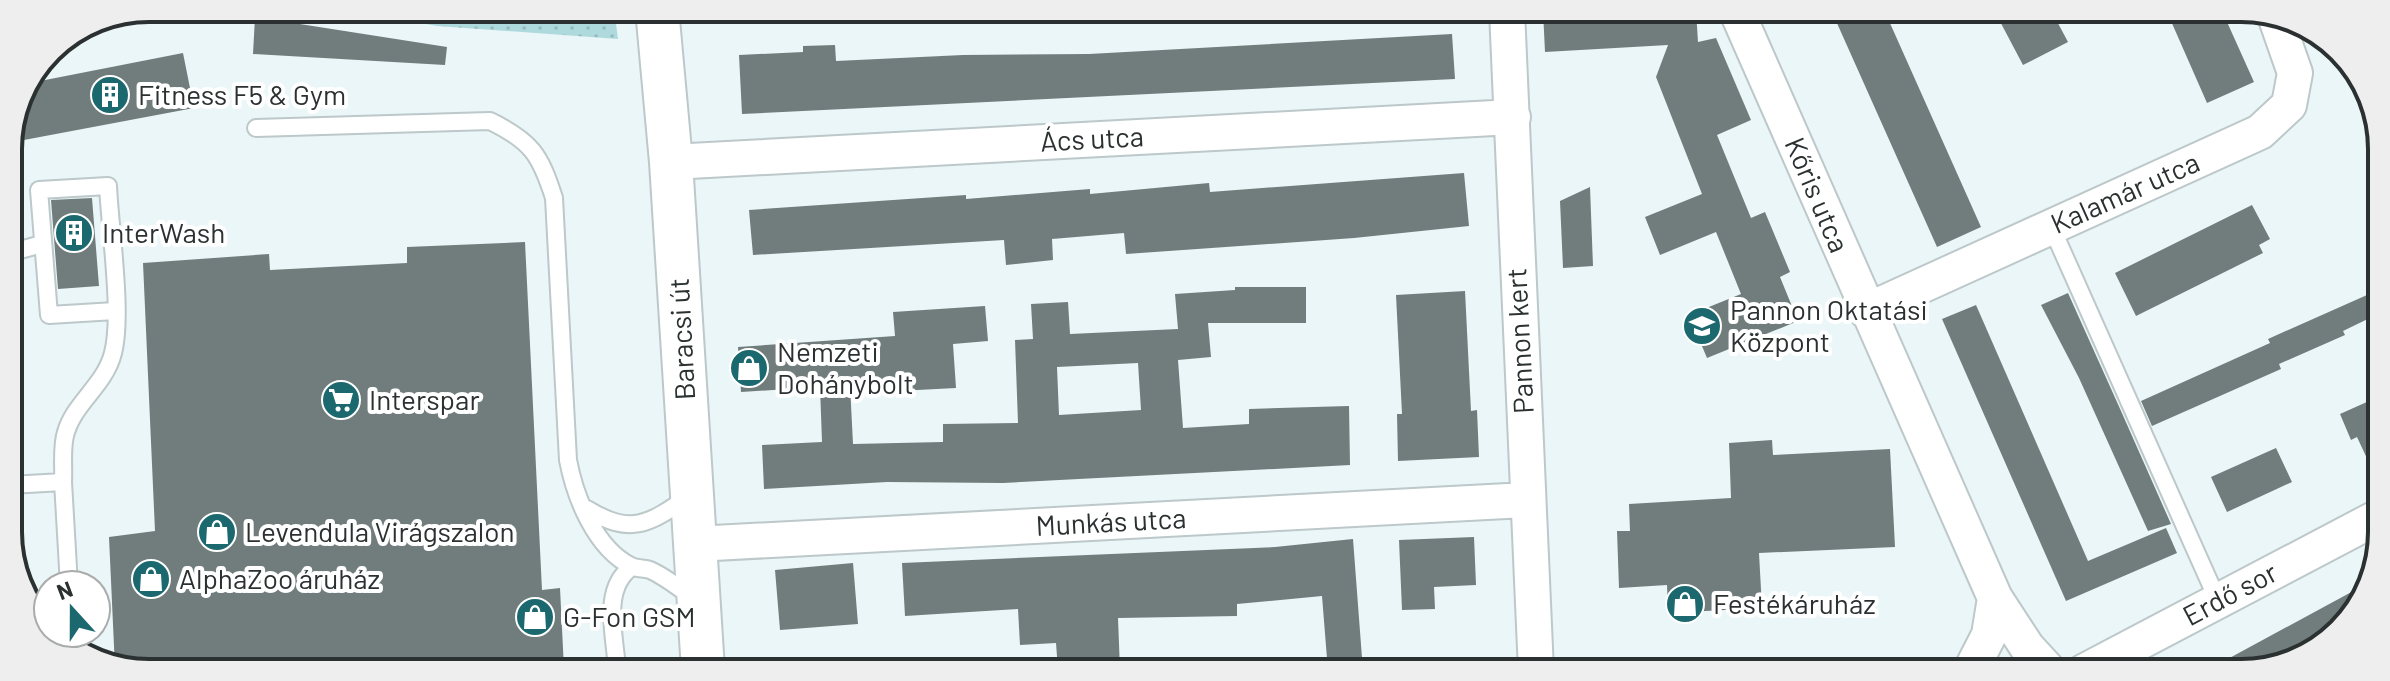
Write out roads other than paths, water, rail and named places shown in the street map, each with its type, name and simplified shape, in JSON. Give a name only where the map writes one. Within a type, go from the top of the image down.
[{"type":"street","name":"Baracsi út","points":[[658,22],[671,162],[702,659]]},
{"type":"street","name":"Pannon kert","points":[[1508,22],[1535,659]]},
{"type":"street","name":"Kőris utca","points":[[1741,22],[1995,598],[2038,659]]},
{"type":"street","name":"Kalamár utca","points":[[1866,311],[2260,132],[2289,105],[2295,73],[2279,28]]},
{"type":"street","name":"Ács utca","points":[[671,162],[1513,117]]},
{"type":"street","name":"Munkás utca","points":[[695,544],[1527,500]]},
{"type":"street","name":"Erdő sor","points":[[2108,659],[2368,522]]},
{"type":"street","points":[[1977,659],[1989,635],[1995,598]]},
{"type":"lane","points":[[256,128],[490,121],[523,137],[543,164],[554,198],[568,460],[582,507],[602,539],[632,567],[649,570],[698,600]]},
{"type":"lane","points":[[68,569],[63,482],[65,433],[77,411],[107,374],[114,350],[115,311],[108,186],[39,190],[49,315],[115,311]]},
{"type":"lane","points":[[2051,226],[2218,601]]},
{"type":"lane","points":[[22,249],[42,244]]},
{"type":"lane","points":[[22,484],[63,482]]},
{"type":"lane","points":[[582,507],[606,521],[624,526],[644,524],[691,495]]},
{"type":"lane","points":[[616,659],[615,583],[632,567]]},
{"type":"place","name":"Fitness F5 & Gym","points":[[110,95]]},
{"type":"place","name":"InterWash","points":[[74,233]]},
{"type":"place","name":"Pannon Oktatási Központ","points":[[1702,326]]},
{"type":"place","name":"Nemzeti Dohánybolt","points":[[749,368]]},
{"type":"place","name":"Interspar","points":[[341,400]]},
{"type":"place","name":"Levendula Virágszalon","points":[[217,532]]},
{"type":"place","name":"AlphaZoo áruház","points":[[151,579]]},
{"type":"place","name":"Festékáruház","points":[[1685,604]]},
{"type":"place","name":"G-Fon GSM","points":[[535,617]]}]
